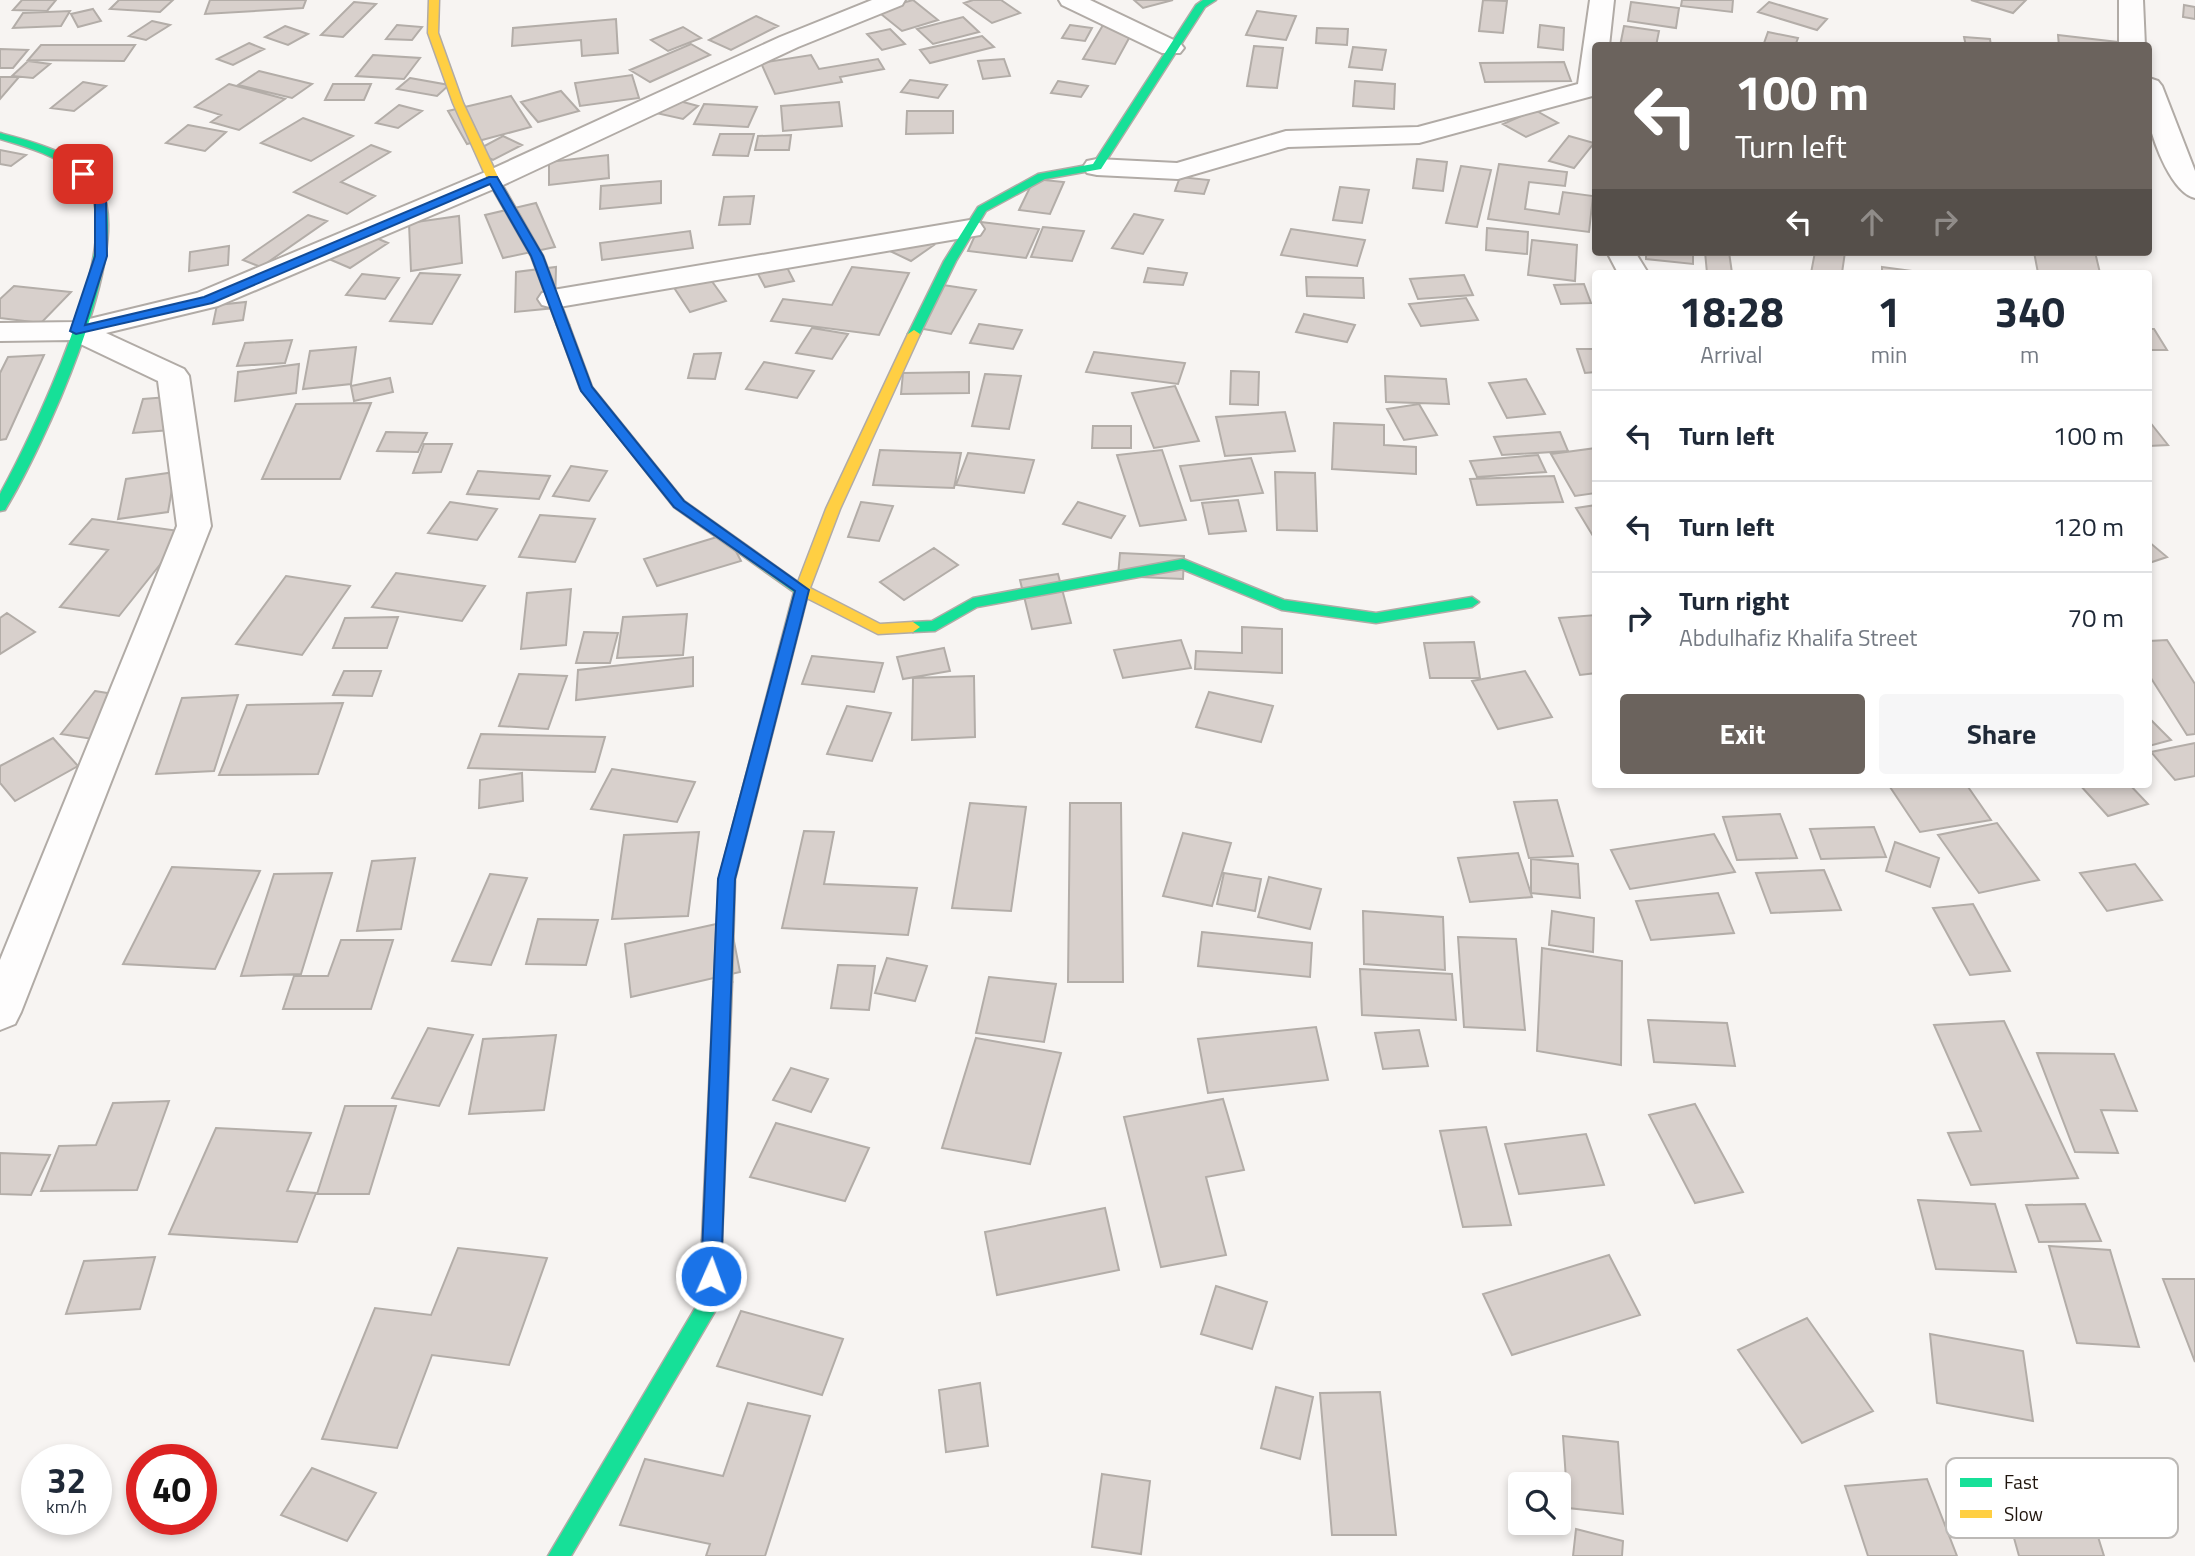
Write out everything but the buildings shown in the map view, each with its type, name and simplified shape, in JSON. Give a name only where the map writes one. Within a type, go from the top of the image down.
[{"type":"street","points":[[434,0],[433,33],[458,103],[493,179],[537,256],[586,388],[679,504],[802,590],[878,629],[935,626],[973,603],[1183,564],[1282,605],[1376,618],[1472,602]]},
{"type":"street","points":[[0,332],[76,331],[208,300],[493,179],[789,42],[893,0]]},
{"type":"street","points":[[1071,0],[1171,48]]},
{"type":"street","points":[[1097,167],[1171,48],[1201,5],[1211,0]]},
{"type":"street","points":[[1597,42],[1602,0]]},
{"type":"street","points":[[2131,0],[2132,42]]},
{"type":"street","points":[[2152,94],[2182,173],[2195,190]]},
{"type":"street","points":[[559,1556],[709,1303],[727,879],[802,590],[833,509],[905,353],[982,209],[1042,176],[1097,167],[1178,171],[1286,139],[1419,135],[1592,96]]},
{"type":"street","points":[[0,136],[48,150],[83,174],[100,199],[101,256],[28,459],[0,507]]},
{"type":"street","points":[[553,299],[970,229]]},
{"type":"street","points":[[0,1012],[194,526],[173,376],[76,331]]},
{"type":"traffic: fast","points":[[914,334],[950,261],[982,209],[1042,176],[1097,167],[1201,5],[1211,0]]},
{"type":"traffic: fast","points":[[0,136],[44,150],[73,165],[85,175],[100,200],[102,230],[97,267],[70,356],[33,443],[0,507]]},
{"type":"traffic: fast","points":[[563,325],[586,388],[679,504],[802,590],[727,879],[723,982]]},
{"type":"traffic: fast","points":[[913,627],[935,626],[973,603],[1183,564],[1282,605],[1376,618],[1472,602]]},
{"type":"traffic: fast","points":[[559,1556],[710,1302],[712,1240]]},
{"type":"traffic: slow","points":[[434,0],[433,33],[458,103],[493,179],[537,256],[563,325]]},
{"type":"traffic: slow","points":[[913,627],[878,629],[802,590],[833,509],[914,334]]},
{"type":"traffic: slow","points":[[712,1240],[723,982]]},
{"type":"route","points":[[83,174],[100,199],[101,256],[76,331],[208,300],[493,179],[537,256],[586,388],[679,504],[802,590],[727,879],[711,1276]]}]
